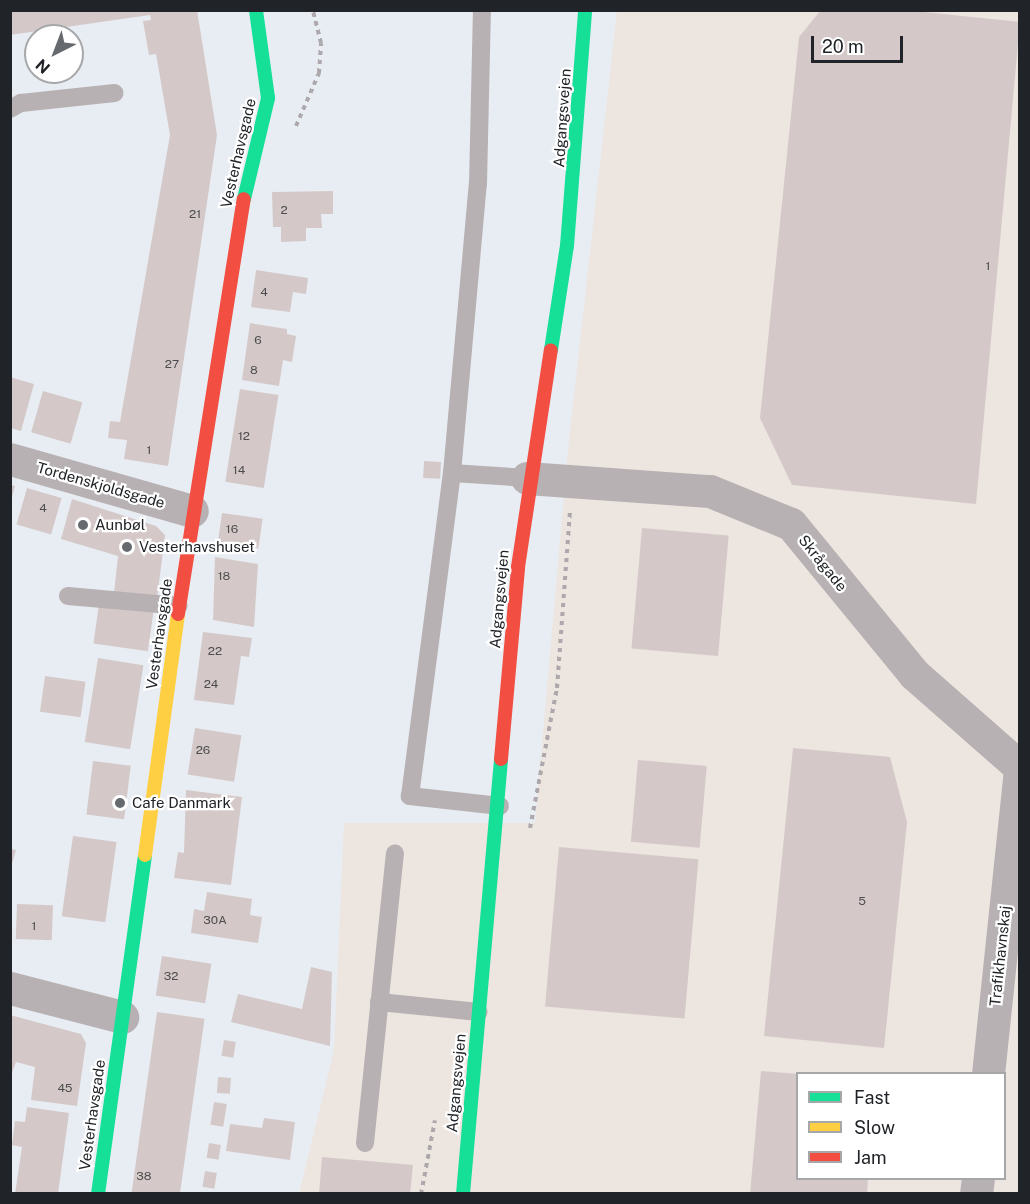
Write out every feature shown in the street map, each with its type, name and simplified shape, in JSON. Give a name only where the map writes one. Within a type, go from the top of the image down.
[{"type":"street","name":"Vesterhavsgade","points":[[98,1194],[192,511],[239,222],[268,98],[256,10]]},
{"type":"street","name":"Adgangsvejen","points":[[463,1194],[500,806],[527,478],[567,246],[585,10]]},
{"type":"street","name":"Tordenskjoldsgade","points":[[10,459],[192,511]]},
{"type":"street","name":"Skrågade","points":[[527,478],[710,491],[791,524],[914,674],[1020,767]]},
{"type":"street","name":"Trafikhavnskaj","points":[[988,1072],[1020,767]]},
{"type":"street","points":[[10,988],[122,1017]]},
{"type":"lane","points":[[482,10],[478,184],[453,473],[410,796],[500,806]]},
{"type":"lane","points":[[10,109],[21,103],[114,93]]},
{"type":"lane","points":[[453,473],[527,478]]},
{"type":"lane","points":[[68,596],[179,606]]},
{"type":"lane","points":[[364,1143],[395,854]]},
{"type":"lane","points":[[379,1002],[479,1012]]},
{"type":"path","points":[[529,837],[557,688],[570,481]]},
{"type":"shaded area","points":[[617,11],[1019,11],[1019,1193],[299,1194],[334,1050],[344,823],[535,823],[569,440]]},
{"type":"building","points":[[10,10],[197,10],[217,135],[168,466],[124,459],[127,440],[108,438],[110,421],[120,422],[170,135],[156,54],[149,55],[143,21],[151,20],[150,15],[84,24],[24,24],[24,33],[10,35]]},
{"type":"building","points":[[821,10],[905,10],[1020,22],[976,504],[792,485],[760,418],[799,37]]},
{"type":"building","points":[[333,191],[333,214],[321,214],[322,228],[306,228],[306,241],[281,242],[281,227],[273,227],[272,192]]},
{"type":"building","points":[[256,270],[308,278],[306,294],[293,292],[290,312],[251,307]]},
{"type":"building","points":[[250,323],[287,329],[287,334],[296,336],[292,362],[283,360],[279,386],[242,380]]},
{"type":"building","points":[[10,377],[34,384],[21,431],[10,428]]},
{"type":"building","points":[[240,389],[279,395],[264,488],[225,482]]},
{"type":"building","points":[[43,391],[82,402],[71,444],[31,432]]},
{"type":"building","points":[[424,461],[441,462],[440,479],[423,478]]},
{"type":"building","points":[[10,485],[15,486],[11,500],[10,500]]},
{"type":"building","points":[[27,488],[62,498],[51,534],[17,525]]},
{"type":"building","name":"Vesterhavshuset","points":[[72,499],[156,526],[165,535],[157,599],[114,593],[118,556],[61,539]]},
{"type":"building","points":[[222,513],[263,519],[258,548],[218,543]]},
{"type":"building","points":[[642,528],[729,536],[718,656],[631,649]]},
{"type":"building","points":[[215,557],[258,564],[254,627],[213,620]]},
{"type":"building","points":[[99,604],[153,612],[148,651],[93,644]]},
{"type":"building","points":[[203,632],[252,638],[249,657],[241,656],[234,705],[194,700]]},
{"type":"building","points":[[98,658],[143,665],[130,749],[85,742]]},
{"type":"building","points":[[45,676],[86,682],[81,717],[40,712]]},
{"type":"building","points":[[195,728],[241,735],[234,782],[188,774]]},
{"type":"building","points":[[793,748],[890,757],[907,822],[884,1048],[764,1036]]},
{"type":"building","points":[[638,760],[707,766],[700,848],[631,842]]},
{"type":"building","points":[[93,761],[131,766],[124,819],[86,815]]},
{"type":"building","points":[[186,790],[242,797],[231,885],[174,878],[178,852],[184,853]]},
{"type":"building","points":[[73,836],[117,842],[105,922],[62,916]]},
{"type":"building","points":[[559,847],[698,859],[685,1019],[545,1006]]},
{"type":"building","points":[[10,849],[16,850],[11,867],[10,866]]},
{"type":"building","points":[[207,892],[252,899],[250,915],[262,917],[258,943],[191,933],[194,909],[204,911]]},
{"type":"building","points":[[17,904],[53,905],[52,940],[16,939]]},
{"type":"building","points":[[162,956],[211,964],[205,1003],[156,996]]},
{"type":"building","points":[[311,967],[332,972],[330,1046],[231,1022],[238,994],[302,1009]]},
{"type":"building","points":[[157,1012],[205,1019],[180,1194],[131,1194]]},
{"type":"building","points":[[10,1015],[81,1034],[86,1043],[77,1106],[31,1100],[35,1067],[16,1062],[10,1078]]},
{"type":"building","points":[[224,1040],[236,1042],[233,1058],[221,1056]]},
{"type":"building","points":[[761,1071],[796,1074],[796,1180],[868,1180],[867,1194],[750,1194]]},
{"type":"building","points":[[218,1077],[231,1078],[230,1094],[217,1093]]},
{"type":"building","points":[[214,1102],[227,1104],[223,1127],[210,1125]]},
{"type":"building","points":[[27,1107],[69,1113],[58,1194],[15,1194],[22,1147],[12,1145],[15,1121],[25,1122]]},
{"type":"building","points":[[264,1118],[295,1122],[290,1160],[226,1151],[230,1124],[262,1128]]},
{"type":"building","points":[[209,1143],[221,1145],[219,1160],[207,1158]]},
{"type":"building","points":[[322,1157],[413,1165],[410,1194],[319,1194]]},
{"type":"building","points":[[205,1171],[217,1173],[214,1189],[202,1187]]},
{"type":"traffic: fast","points":[[244,199],[268,98],[256,10]]},
{"type":"traffic: fast","points":[[551,350],[567,246],[585,10]]},
{"type":"traffic: fast","points":[[463,1194],[501,759]]},
{"type":"traffic: fast","points":[[98,1194],[145,855]]},
{"type":"traffic: slow","points":[[145,855],[178,614]]},
{"type":"traffic: jam","points":[[178,614],[244,199]]},
{"type":"traffic: jam","points":[[501,759],[518,567],[551,350]]},
{"type":"place","name":"Aunbøl","points":[[83,525]]},
{"type":"place","name":"Vesterhavshuset","points":[[127,547]]},
{"type":"place","name":"Cafe Danmark","points":[[120,803]]}]
